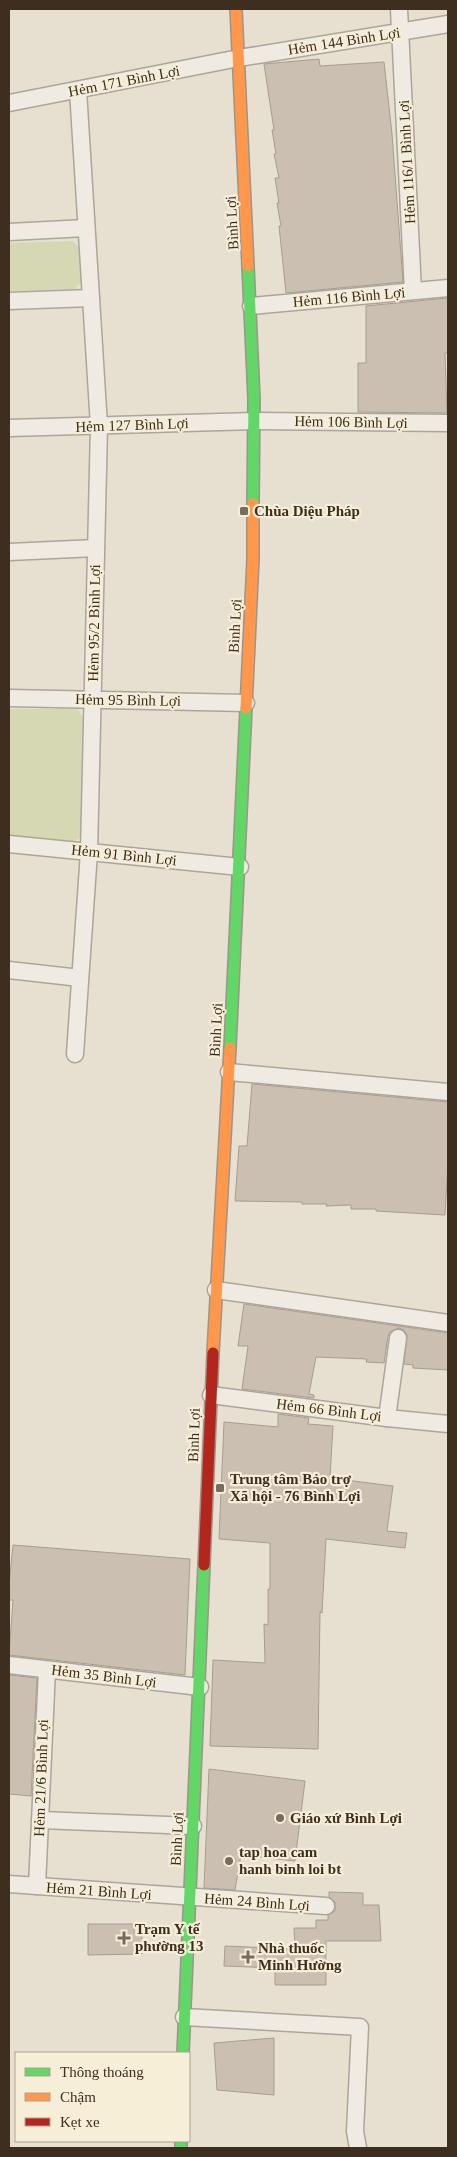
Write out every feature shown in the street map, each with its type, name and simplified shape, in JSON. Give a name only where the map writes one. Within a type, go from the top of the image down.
[{"type":"street","name":"Bình Lợi","points":[[183,2052],[211,1394],[240,867],[253,558],[255,421],[236,9]]},
{"type":"street","name":"Hẻm 116/1 Bình Lợi","points":[[399,9],[414,291]]},
{"type":"street","name":"Hẻm 144 Bình Lợi","points":[[239,58],[448,24]]},
{"type":"street","name":"Hẻm 171 Bình Lợi","points":[[9,103],[239,58]]},
{"type":"street","name":"Hẻm 95/2 Bình Lợi","points":[[75,1054],[89,852],[99,426],[78,90]]},
{"type":"street","points":[[9,232],[86,228]]},
{"type":"street","name":"Hẻm 116 Bình Lợi","points":[[251,306],[448,288]]},
{"type":"street","points":[[9,301],[91,298]]},
{"type":"street","name":"Hẻm 127 Bình Lợi","points":[[9,428],[255,421]]},
{"type":"street","name":"Hẻm 106 Bình Lợi","points":[[255,421],[448,423]]},
{"type":"street","name":"Hẻm 95/2 Bình Lợi","points":[[9,552],[96,548]]},
{"type":"street","name":"Hẻm 95 Bình Lợi","points":[[9,698],[246,703]]},
{"type":"street","name":"Hẻm 91 Bình Lợi","points":[[9,844],[240,867]]},
{"type":"street","points":[[9,970],[80,978]]},
{"type":"street","points":[[229,1072],[448,1092]]},
{"type":"street","points":[[216,1290],[448,1323]]},
{"type":"street","points":[[387,1418],[398,1338]]},
{"type":"street","name":"Hẻm 66 Bình Lợi","points":[[211,1394],[387,1418],[448,1424]]},
{"type":"street","name":"Hẻm 35 Bình Lợi","points":[[9,1665],[200,1687]]},
{"type":"street","name":"Hẻm 21/6 Bình Lợi","points":[[37,1886],[47,1670]]},
{"type":"street","points":[[40,1820],[192,1826]]},
{"type":"street","name":"Hẻm 21 Bình Lợi","points":[[9,1884],[189,1897]]},
{"type":"street","name":"Hẻm 24 Bình Lợi","points":[[189,1897],[326,1906]]},
{"type":"street","points":[[184,2017],[360,2027],[355,2131],[358,2148]]},
{"type":"green space","points":[[73,241],[79,248],[82,282],[75,289],[9,291],[9,243]]},
{"type":"green space","points":[[9,709],[77,709],[83,717],[81,837],[73,842],[9,836]]},
{"type":"building","points":[[319,59],[320,66],[384,62],[392,134],[403,282],[286,293],[279,226],[281,226],[277,203],[279,203],[275,178],[279,178],[274,154],[276,154],[272,130],[274,130],[264,64]]},
{"type":"building","points":[[448,298],[448,353],[445,353],[447,413],[358,412],[358,363],[366,363],[366,306]]},
{"type":"building","points":[[252,1084],[448,1102],[448,1164],[445,1215],[376,1211],[376,1209],[351,1209],[351,1205],[326,1206],[327,1204],[302,1204],[302,1202],[235,1201],[239,1146],[247,1146]]},
{"type":"building","points":[[244,1304],[448,1333],[448,1370],[413,1368],[413,1365],[404,1364],[407,1335],[404,1330],[399,1328],[390,1332],[388,1336],[384,1363],[366,1362],[367,1359],[316,1357],[309,1394],[314,1395],[314,1398],[242,1389],[248,1346],[238,1346]]},
{"type":"building","points":[[278,1414],[309,1418],[308,1424],[333,1426],[330,1478],[393,1486],[387,1531],[407,1533],[405,1548],[326,1539],[322,1613],[320,1612],[318,1749],[210,1746],[213,1660],[265,1663],[264,1624],[268,1625],[268,1589],[270,1589],[270,1543],[219,1539],[224,1422],[278,1427]]},
{"type":"building","points":[[13,1545],[190,1559],[185,1675],[9,1655],[13,1600],[9,1600],[9,1585]]},
{"type":"building","points":[[9,1675],[37,1678],[31,1796],[9,1794]]},
{"type":"building","points":[[209,1769],[305,1781],[295,1861],[241,1855],[235,1890],[204,1888]]},
{"type":"building","points":[[329,1892],[363,1893],[363,1905],[379,1905],[381,1941],[326,1941],[326,1985],[275,1985],[275,1968],[224,1966],[225,1946],[295,1949],[294,1928],[316,1928],[316,1920],[328,1920],[328,1915],[335,1911],[335,1902],[329,1897]]},
{"type":"building","name":"Trạm Y tế phường 13","points":[[88,1924],[134,1924],[134,1933],[142,1933],[142,1954],[88,1955]]},
{"type":"building","points":[[274,2038],[274,2095],[217,2090],[214,2043]]},
{"type":"traffic: fast","points":[[248,266],[254,399],[253,504]]},
{"type":"traffic: fast","points":[[230,1048],[246,708]]},
{"type":"traffic: fast","points":[[183,2052],[204,1565]]},
{"type":"traffic: fast","points":[[181,2142],[181,2148]]},
{"type":"traffic: slow","points":[[236,9],[248,266]]},
{"type":"traffic: slow","points":[[246,708],[253,559],[253,504]]},
{"type":"traffic: slow","points":[[213,1353],[230,1048]]},
{"type":"traffic: jam","points":[[204,1565],[213,1353]]},
{"type":"place","name":"Chùa Diệu Pháp","points":[[244,511]]},
{"type":"place","name":"Trung tâm Bảo trợ Xã hội - 76 Bình Lợi","points":[[220,1488]]},
{"type":"place","name":"Giáo xứ Bình Lợi","points":[[280,1818]]},
{"type":"place","name":"tap hoa cam hanh binh loi bt","points":[[229,1861]]},
{"type":"place","name":"Trạm Y tế phường 13","points":[[124,1938]]},
{"type":"place","name":"Nhà thuốc Minh Hường","points":[[248,1957]]}]
